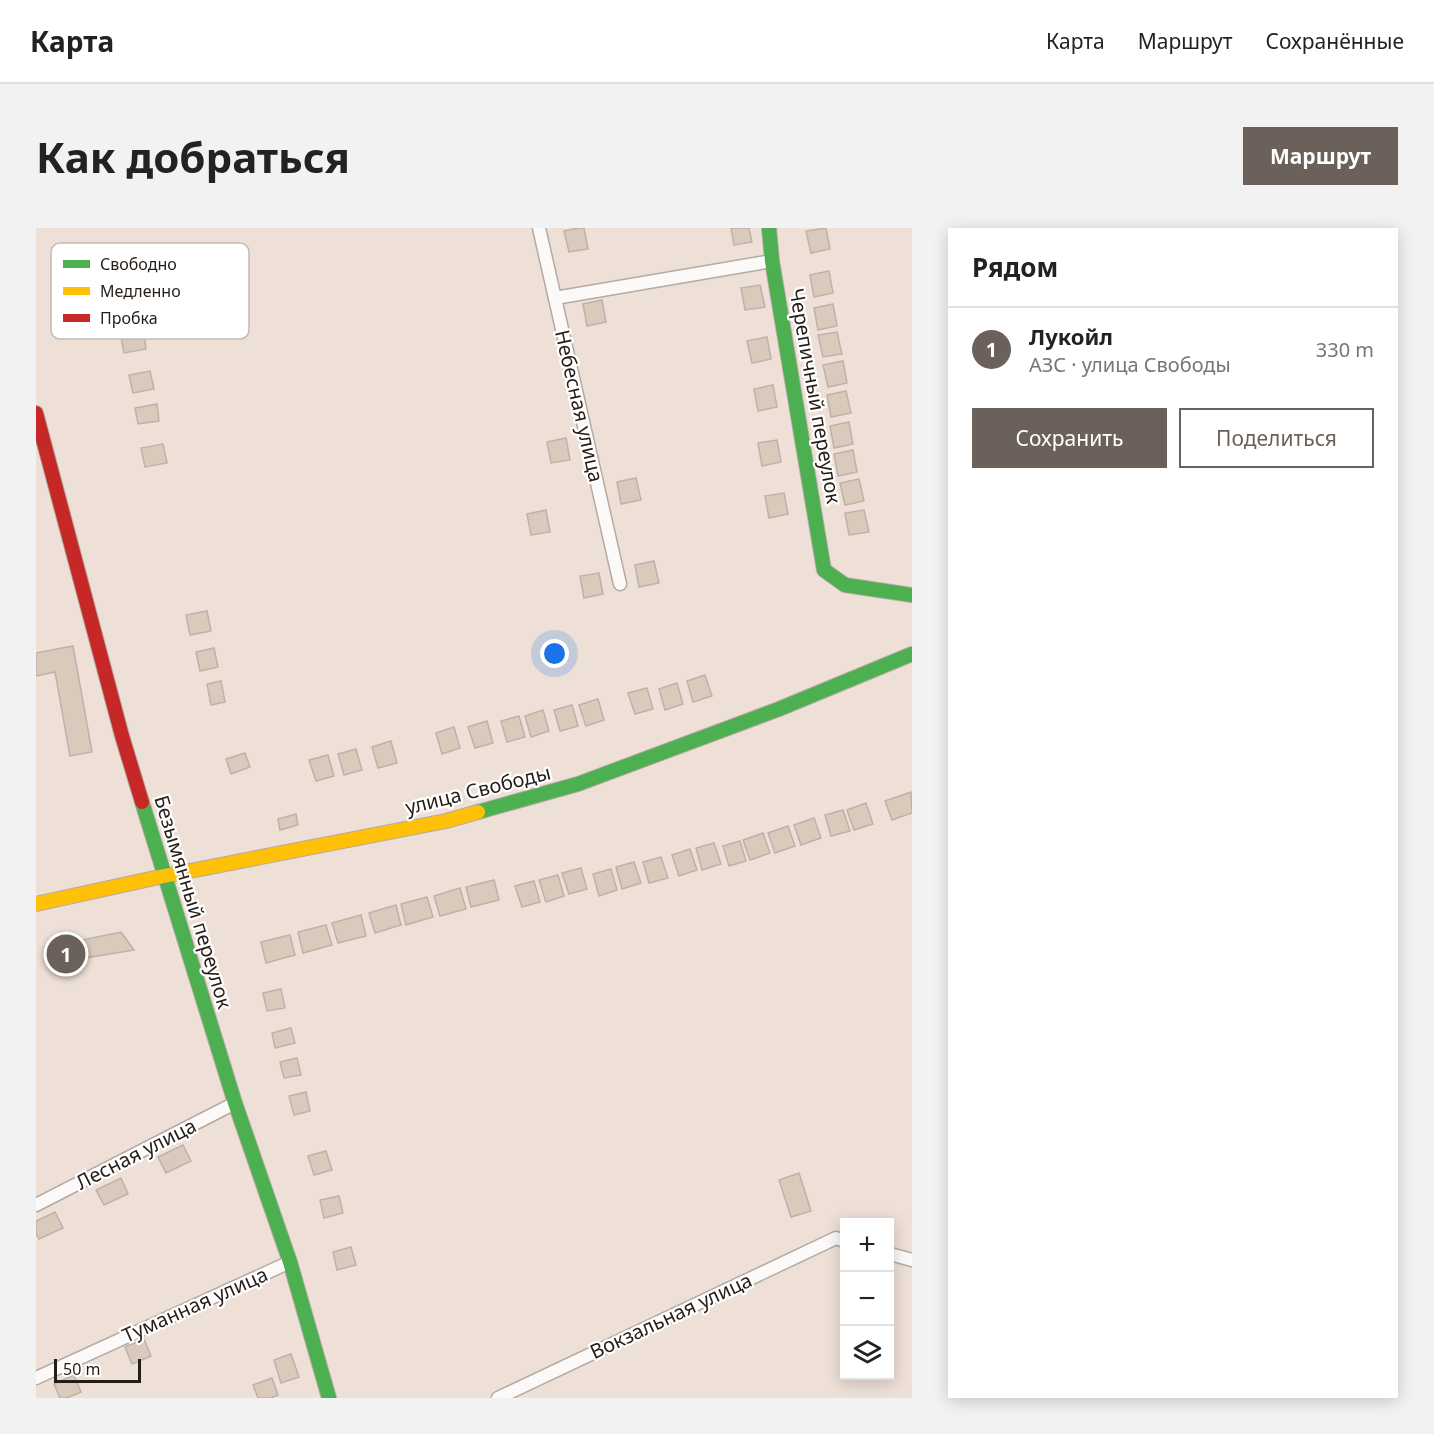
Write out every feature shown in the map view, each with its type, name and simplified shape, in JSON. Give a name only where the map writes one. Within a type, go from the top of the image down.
[{"type":"main road","name":"Черепичный переулок","points":[[769,228],[772,261],[824,570],[845,585],[912,595]]},
{"type":"main road","name":"Безымянный переулок","points":[[36,413],[122,736],[235,1103],[290,1262],[329,1398]]},
{"type":"main road","name":"улица Свободы","points":[[36,904],[164,876],[446,821],[578,784],[779,709],[912,654]]},
{"type":"street","name":"Небесная улица","points":[[539,228],[620,584]]},
{"type":"street","points":[[555,298],[772,261]]},
{"type":"street","name":"Лесная улица","points":[[36,1205],[235,1103]]},
{"type":"street","name":"Вокзальная улица","points":[[498,1398],[836,1238],[840,1240]]},
{"type":"street","points":[[894,1255],[912,1260]]},
{"type":"street","name":"Туманная улица","points":[[36,1378],[290,1262]]},
{"type":"building","points":[[584,228],[588,249],[569,252],[564,231]]},
{"type":"building","points":[[731,228],[749,228],[752,242],[734,245]]},
{"type":"building","points":[[826,228],[830,249],[811,253],[806,231]]},
{"type":"building","points":[[829,271],[833,293],[814,297],[810,275]]},
{"type":"building","points":[[760,285],[765,307],[745,310],[741,288]]},
{"type":"building","points":[[602,300],[606,322],[587,326],[583,304]]},
{"type":"building","points":[[833,304],[837,326],[818,330],[814,308]]},
{"type":"building","points":[[837,332],[842,354],[823,357],[818,335]]},
{"type":"building","points":[[767,337],[771,359],[752,363],[747,341]]},
{"type":"building","points":[[121,339],[145,339],[146,349],[124,353]]},
{"type":"building","points":[[843,361],[847,383],[828,387],[823,365]]},
{"type":"building","points":[[150,371],[154,389],[133,393],[129,375]]},
{"type":"building","points":[[773,385],[777,407],[758,411],[754,389]]},
{"type":"building","points":[[846,391],[851,413],[831,417],[827,395]]},
{"type":"building","points":[[157,404],[159,421],[138,424],[135,408]]},
{"type":"building","points":[[849,422],[853,444],[834,448],[830,426]]},
{"type":"building","points":[[566,438],[570,460],[551,463],[547,442]]},
{"type":"building","points":[[777,440],[781,462],[762,466],[758,443]]},
{"type":"building","points":[[163,444],[167,463],[145,467],[141,448]]},
{"type":"building","points":[[853,450],[857,472],[838,476],[834,454]]},
{"type":"building","points":[[636,478],[641,500],[621,504],[617,482]]},
{"type":"building","points":[[859,479],[864,501],[845,505],[840,483]]},
{"type":"building","points":[[784,493],[788,514],[769,518],[765,496]]},
{"type":"building","points":[[546,510],[550,532],[531,535],[527,514]]},
{"type":"building","points":[[864,510],[869,532],[849,535],[845,513]]},
{"type":"building","points":[[654,561],[659,583],[639,587],[635,565]]},
{"type":"building","points":[[599,573],[603,594],[584,598],[580,576]]},
{"type":"building","points":[[207,611],[211,631],[190,635],[186,615]]},
{"type":"building","points":[[73,646],[92,752],[70,756],[55,672],[36,676],[36,653]]},
{"type":"building","points":[[214,648],[218,667],[200,671],[196,652]]},
{"type":"building","points":[[705,675],[712,696],[693,702],[687,681]]},
{"type":"building","points":[[221,681],[225,702],[211,705],[207,684]]},
{"type":"building","points":[[677,683],[683,704],[665,710],[659,689]]},
{"type":"building","points":[[647,688],[653,709],[635,714],[628,693]]},
{"type":"building","points":[[598,699],[604,720],[586,726],[579,705]]},
{"type":"building","points":[[572,705],[578,726],[560,731],[554,710]]},
{"type":"building","points":[[543,710],[549,731],[531,737],[525,716]]},
{"type":"building","points":[[519,716],[525,737],[507,742],[501,721]]},
{"type":"building","points":[[487,721],[493,743],[475,748],[468,727]]},
{"type":"building","points":[[454,727],[460,748],[442,754],[436,733]]},
{"type":"building","points":[[391,741],[397,763],[378,768],[372,747]]},
{"type":"building","points":[[356,749],[362,770],[344,775],[338,754]]},
{"type":"building","points":[[245,753],[250,767],[231,774],[226,759]]},
{"type":"building","points":[[328,755],[334,776],[316,781],[309,760]]},
{"type":"building","points":[[911,792],[912,813],[892,820],[885,801]]},
{"type":"building","points":[[866,803],[873,824],[854,830],[847,810]]},
{"type":"building","points":[[843,810],[850,831],[831,836],[825,815]]},
{"type":"building","points":[[296,814],[298,825],[280,830],[278,819]]},
{"type":"building","points":[[814,818],[821,838],[801,845],[794,825]]},
{"type":"building","points":[[788,826],[795,846],[775,853],[768,833]]},
{"type":"building","points":[[763,833],[770,853],[750,860],[743,840]]},
{"type":"building","points":[[740,841],[746,861],[729,866],[723,846]]},
{"type":"building","points":[[714,843],[721,864],[702,870],[696,848]]},
{"type":"building","points":[[690,849],[697,870],[679,876],[672,855]]},
{"type":"building","points":[[661,857],[668,878],[649,883],[643,862]]},
{"type":"building","points":[[634,862],[641,883],[622,889],[616,867]]},
{"type":"building","points":[[581,868],[587,889],[569,894],[562,873]]},
{"type":"building","points":[[611,869],[617,890],[599,896],[593,874]]},
{"type":"building","points":[[558,875],[564,896],[546,902],[539,880]]},
{"type":"building","points":[[494,880],[499,900],[471,907],[466,887]]},
{"type":"building","points":[[534,881],[540,902],[522,907],[515,886]]},
{"type":"building","points":[[460,888],[466,909],[440,916],[434,896]]},
{"type":"building","points":[[427,897],[433,917],[406,925],[401,904]]},
{"type":"building","points":[[396,905],[401,925],[375,933],[369,913]]},
{"type":"building","points":[[361,915],[366,936],[338,943],[332,923]]},
{"type":"building","points":[[326,925],[332,945],[303,953],[298,932]]},
{"type":"building","points":[[121,932],[134,950],[62,962],[58,945]]},
{"type":"building","points":[[290,935],[295,955],[266,963],[261,942]]},
{"type":"building","points":[[281,989],[285,1008],[267,1011],[263,993]]},
{"type":"building","points":[[291,1028],[295,1043],[275,1048],[272,1033]]},
{"type":"building","points":[[297,1058],[301,1075],[284,1078],[280,1062]]},
{"type":"building","points":[[306,1092],[310,1111],[294,1115],[289,1096]]},
{"type":"building","points":[[183,1145],[191,1161],[166,1173],[158,1157]]},
{"type":"building","points":[[326,1151],[332,1170],[314,1175],[308,1156]]},
{"type":"building","points":[[799,1173],[811,1211],[791,1217],[779,1180]]},
{"type":"building","points":[[121,1178],[128,1194],[104,1205],[96,1190]]},
{"type":"building","points":[[339,1196],[343,1213],[324,1218],[320,1200]]},
{"type":"building","points":[[55,1212],[63,1228],[39,1239],[36,1233],[36,1221]]},
{"type":"building","points":[[351,1247],[356,1265],[337,1270],[333,1252]]},
{"type":"building","points":[[144,1339],[151,1356],[132,1364],[125,1347]]},
{"type":"building","points":[[291,1354],[299,1377],[281,1383],[274,1360]]},
{"type":"building","points":[[74,1375],[81,1392],[67,1398],[60,1398],[54,1384]]},
{"type":"building","points":[[272,1378],[278,1395],[271,1398],[258,1398],[253,1385]]},
{"type":"traffic: fast","points":[[769,228],[772,261],[824,570],[845,585],[912,595]]},
{"type":"traffic: fast","points":[[478,812],[578,784],[779,709],[912,654]]},
{"type":"traffic: fast","points":[[142,802],[235,1103],[290,1262],[329,1398]]},
{"type":"traffic: slow","points":[[36,904],[164,876],[446,821],[478,812]]},
{"type":"traffic: jam","points":[[36,413],[122,736],[142,802]]},
{"type":"place","name":"Лукойл","points":[[66,954]]}]
